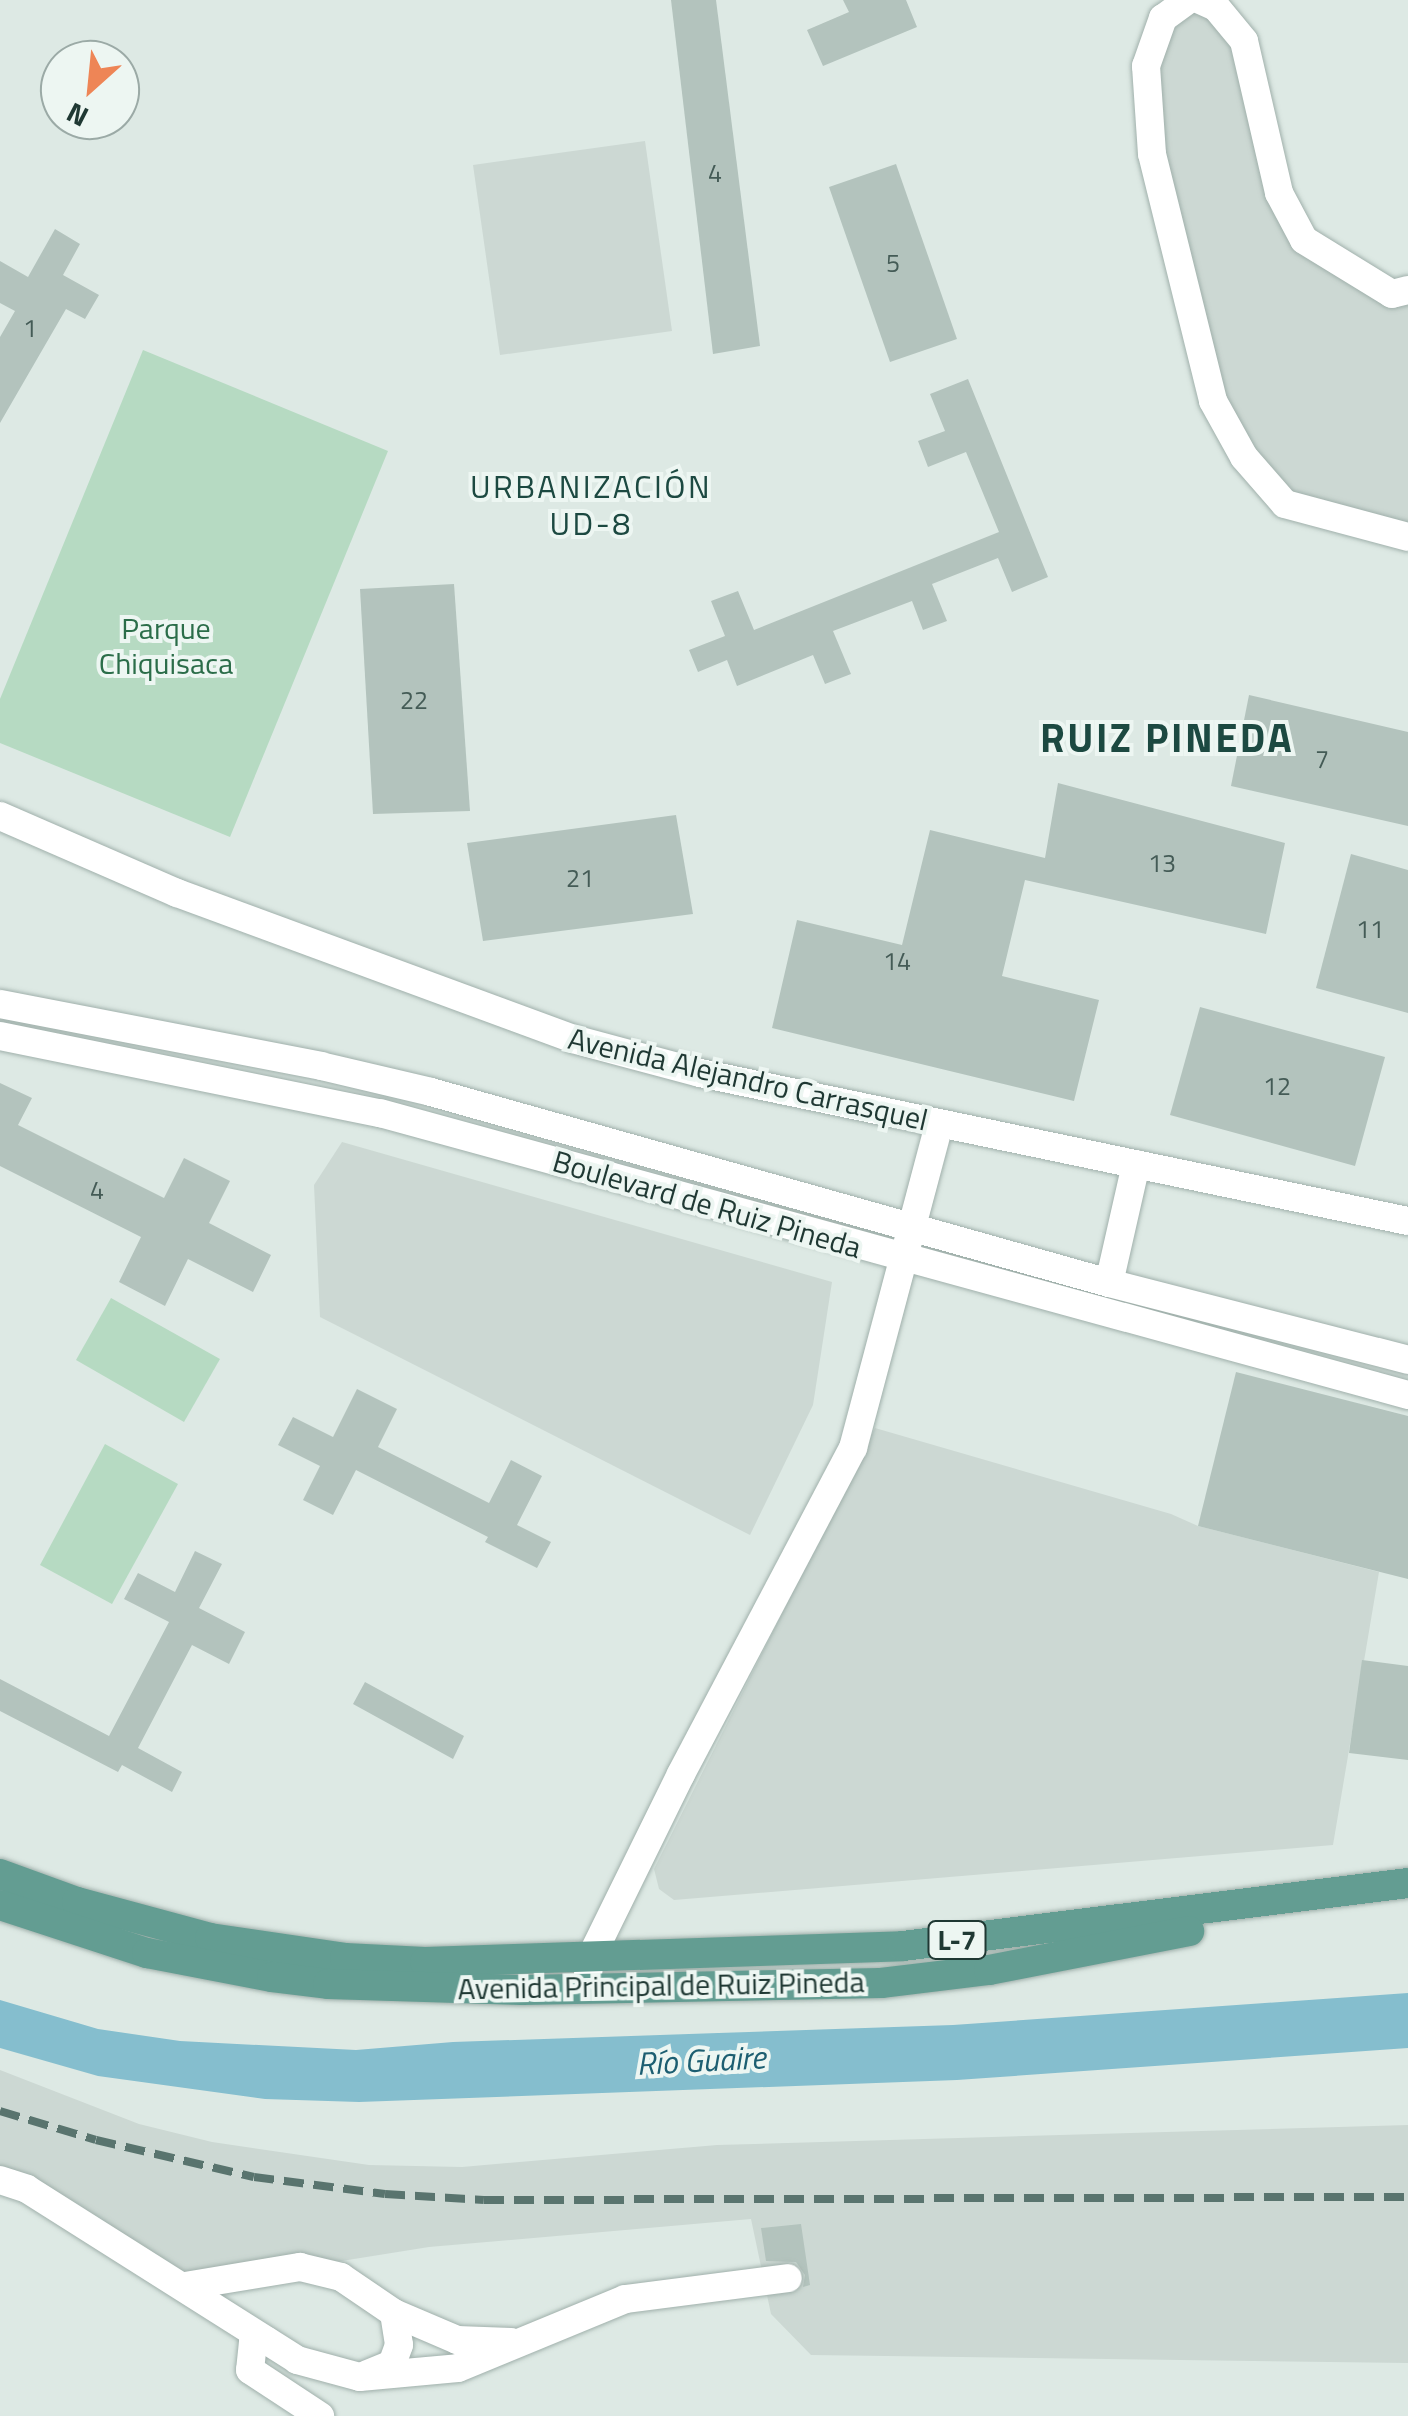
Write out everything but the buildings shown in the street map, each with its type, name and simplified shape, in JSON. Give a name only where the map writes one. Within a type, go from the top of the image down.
[{"type":"main road","name":"Avenida Principal de Ruiz Pineda","points":[[0,1874],[77,1902],[267,1949],[425,1962],[903,1946],[1408,1883]]},
{"type":"main road","name":"Avenida Principal de Ruiz Pineda","points":[[0,1904],[147,1954],[272,1977],[328,1984],[587,1991],[823,1987],[937,1976],[1235,1922],[1322,1896]]},
{"type":"street","points":[[1188,0],[1163,18],[1146,66],[1152,154],[1213,401],[1244,457],[1285,504],[1408,538]]},
{"type":"street","points":[[1200,0],[1216,7],[1244,42],[1279,192],[1304,240],[1392,294],[1408,290]]},
{"type":"street","name":"Avenida Alejandro Carrasquel","points":[[0,816],[177,893],[573,1039],[700,1073],[1408,1222]]},
{"type":"street","name":"Boulevard de Ruiz Pineda","points":[[0,1004],[412,1088],[1109,1282],[1408,1360]]},
{"type":"street","name":"Boulevard de Ruiz Pineda","points":[[0,1036],[380,1112],[904,1260],[1408,1395]]},
{"type":"street","points":[[587,1991],[590,1959],[748,1642],[853,1448],[939,1125]]},
{"type":"street","points":[[1109,1282],[1136,1164]]},
{"type":"street","points":[[0,2180],[28,2188],[297,2360],[360,2377],[458,2368],[625,2299],[788,2278]]},
{"type":"street","points":[[185,2286],[300,2267],[340,2277],[394,2313],[457,2340],[522,2343]]},
{"type":"street","points":[[360,2377],[392,2364],[399,2345],[394,2313]]},
{"type":"street","points":[[267,2341],[254,2342],[250,2370],[320,2416]]},
{"type":"shaded area","points":[[1188,0],[1244,41],[1304,239],[1408,290],[1408,537],[1285,504],[1244,457],[1152,154],[1163,18]]},
{"type":"shaded area","points":[[645,141],[672,331],[500,355],[473,165]]},
{"type":"shaded area","points":[[342,1142],[832,1282],[813,1405],[750,1535],[320,1317],[314,1185]]},
{"type":"shaded area","points":[[875,1428],[1171,1514],[1198,1526],[1379,1572],[1333,1845],[674,1900],[659,1889],[654,1869]]},
{"type":"shaded area","points":[[0,2070],[139,2124],[212,2142],[369,2165],[462,2167],[717,2145],[1408,2125],[1408,2363],[811,2355],[771,2314],[751,2219],[429,2247],[185,2286],[0,2180]]},
{"type":"green space","name":"Parque Chiquisaca","points":[[143,350],[388,451],[230,837],[0,743],[0,699]]},
{"type":"green space","points":[[111,1298],[220,1359],[184,1422],[76,1360]]},
{"type":"green space","points":[[105,1444],[178,1484],[112,1604],[40,1565]]},
{"type":"water","name":"Río Guaire","points":[[1408,1993],[1408,2048],[957,2080],[359,2102],[265,2099],[98,2076],[0,2048],[0,2000],[98,2029],[180,2041],[356,2050],[453,2042],[953,2025]]},
{"type":"railway","points":[[0,2111],[96,2140],[254,2177],[385,2194],[484,2200],[1408,2197]]},
{"type":"district","name":"URBANIZACIÓN UD-8","points":[[591,506]]},
{"type":"district","name":"RUIZ PINEDA","points":[[1167,738]]}]
